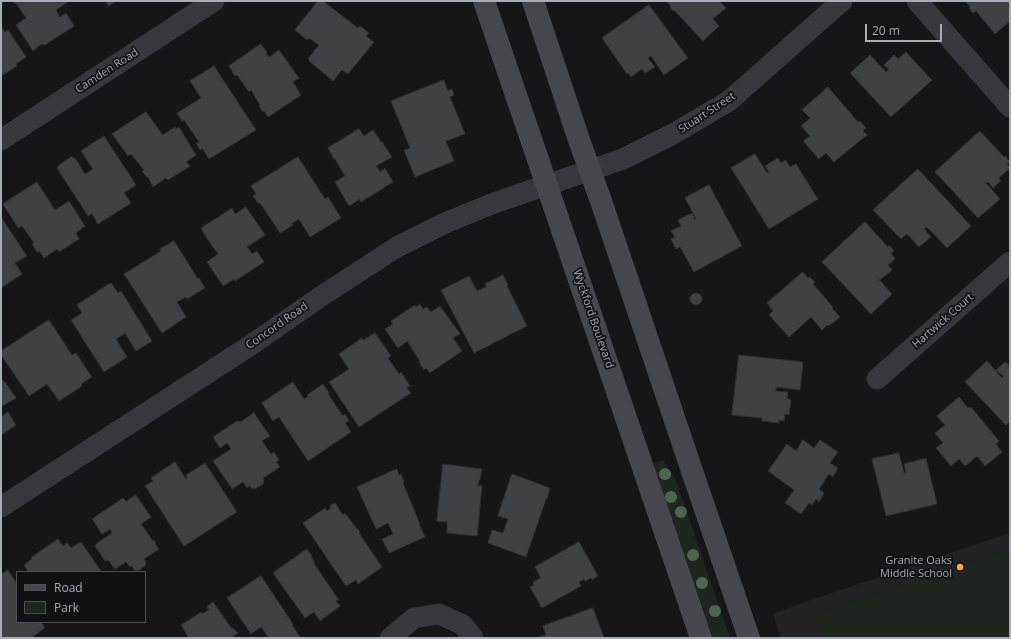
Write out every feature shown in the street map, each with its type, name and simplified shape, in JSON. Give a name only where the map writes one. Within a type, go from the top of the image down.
[{"type":"street","name":"Camden Road","points":[[1,140],[214,1]]},
{"type":"street","name":"Wyckford Boulevard","points":[[484,1],[701,638]]},
{"type":"street","points":[[533,1],[577,132],[580,173],[749,638]]},
{"type":"street","name":"Stuart Street","points":[[580,173],[623,159],[673,134],[729,100],[842,1]]},
{"type":"street","points":[[917,1],[1010,107]]},
{"type":"street","name":"Concord Road","points":[[1,507],[244,349],[397,247],[445,223],[494,203],[580,173]]},
{"type":"street","name":"Hartwick Court","points":[[877,379],[1010,262]]},
{"type":"street","points":[[390,638],[414,618],[439,614],[463,625],[473,638]]},
{"type":"shaded area","name":"Granite Oaks Middle School","points":[[1010,533],[1010,638],[781,638],[773,614]]},
{"type":"green space","points":[[663,460],[676,480],[730,638],[713,638],[653,463]]},
{"type":"green space","name":"Granite Oaks Middle School","points":[[1010,549],[1010,638],[823,638],[815,614]]},
{"type":"building","points":[[13,1],[69,1],[56,10],[60,17],[66,13],[74,26],[45,45],[42,44],[33,51],[16,25],[26,18]]},
{"type":"building","points":[[106,1],[116,1],[109,6]]},
{"type":"building","points":[[318,1],[323,1],[358,28],[360,26],[369,33],[366,36],[374,42],[348,74],[342,70],[333,81],[308,59],[319,45],[309,38],[307,40],[295,30]]},
{"type":"building","points":[[666,1],[719,1],[726,8],[713,19],[719,26],[703,41],[674,10],[673,11],[670,7],[671,6]]},
{"type":"building","points":[[965,1],[1010,1],[1010,21],[995,34],[976,11],[973,13]]},
{"type":"building","points":[[649,5],[688,58],[664,75],[651,56],[648,58],[655,67],[645,73],[642,69],[631,77],[628,73],[627,74],[602,38]]},
{"type":"building","points":[[1,26],[5,32],[8,30],[26,57],[16,64],[17,66],[1,76]]},
{"type":"building","points":[[261,44],[269,57],[279,50],[299,78],[293,82],[301,95],[268,117],[259,106],[260,105],[251,90],[249,92],[237,75],[235,76],[229,66]]},
{"type":"building","points":[[906,52],[932,80],[891,117],[850,73],[870,55],[886,72],[889,69],[884,65],[894,55],[898,59]]},
{"type":"building","points":[[214,66],[256,130],[209,159],[202,148],[200,150],[196,143],[199,142],[184,120],[182,121],[177,113],[201,98],[190,81]]},
{"type":"building","points":[[444,80],[448,91],[452,89],[454,95],[450,97],[465,134],[446,141],[454,161],[415,177],[404,150],[410,148],[391,101]]},
{"type":"building","points":[[828,87],[858,122],[860,121],[866,128],[863,131],[867,135],[834,162],[826,153],[819,159],[803,141],[810,136],[801,126],[810,118],[802,110]]},
{"type":"building","points":[[146,112],[163,135],[175,127],[176,129],[179,127],[196,155],[186,162],[190,166],[168,180],[166,178],[153,187],[148,177],[147,178],[142,171],[144,170],[131,154],[128,156],[112,134]]},
{"type":"building","points":[[359,129],[364,136],[373,130],[392,157],[376,166],[380,172],[385,168],[393,182],[361,202],[360,199],[349,206],[335,182],[345,176],[328,148]]},
{"type":"building","points":[[980,131],[1010,162],[1007,164],[1010,168],[999,178],[1001,181],[993,188],[988,182],[986,183],[1000,199],[978,218],[935,172]]},
{"type":"building","points":[[104,136],[136,185],[124,193],[131,203],[98,224],[92,214],[88,216],[57,168],[72,156],[75,158],[85,174],[93,169],[81,151]]},
{"type":"building","points":[[755,154],[767,173],[769,172],[765,166],[778,158],[781,163],[786,160],[790,167],[796,164],[818,199],[769,229],[731,168]]},
{"type":"building","points":[[298,157],[325,199],[328,197],[341,218],[310,237],[299,219],[292,223],[293,225],[280,233],[260,203],[259,204],[253,196],[256,194],[251,186]]},
{"type":"building","points":[[918,169],[971,226],[947,248],[927,227],[924,229],[931,237],[919,247],[907,234],[901,239],[873,210]]},
{"type":"building","points":[[37,182],[55,210],[69,201],[85,226],[76,233],[79,239],[59,252],[57,249],[44,258],[39,251],[37,252],[32,244],[34,243],[22,226],[18,228],[3,204]]},
{"type":"building","points":[[709,185],[742,246],[694,272],[680,247],[676,249],[671,239],[675,237],[671,231],[681,226],[678,220],[692,213],[695,220],[696,219],[685,198]]},
{"type":"building","points":[[246,207],[265,235],[247,247],[252,254],[257,251],[264,262],[235,281],[234,279],[223,286],[207,262],[218,254],[201,228],[232,208],[235,214]]},
{"type":"building","points":[[1,217],[27,256],[15,263],[22,274],[1,288]]},
{"type":"building","points":[[865,222],[888,247],[889,245],[894,251],[891,253],[895,259],[888,265],[892,270],[880,280],[876,276],[892,294],[871,314],[822,262]]},
{"type":"building","points":[[174,241],[205,288],[187,299],[186,297],[177,302],[186,317],[162,333],[124,274]]},
{"type":"building","points":[[803,272],[808,278],[810,277],[815,282],[813,284],[840,317],[822,330],[811,317],[789,337],[769,315],[773,311],[767,303]]},
{"type":"building","points":[[503,275],[527,326],[474,353],[441,290],[469,276],[477,291],[486,287],[485,284]]},
{"type":"building","points":[[111,283],[118,293],[121,291],[152,341],[136,351],[125,333],[116,339],[127,357],[104,372],[71,320],[82,313],[77,305]]},
{"type":"building","points":[[698,293],[701,294],[701,304],[694,305],[691,304],[690,297],[691,294]]},
{"type":"building","points":[[420,304],[423,309],[427,307],[431,312],[440,306],[460,334],[453,338],[462,351],[430,373],[426,368],[424,370],[407,341],[398,348],[385,329],[393,324],[391,321],[415,305],[416,307]]},
{"type":"building","points":[[49,320],[72,355],[76,353],[92,377],[81,384],[82,386],[59,401],[47,384],[29,396],[1,355],[1,351]]},
{"type":"building","points":[[375,333],[391,356],[388,358],[399,374],[401,372],[410,386],[407,388],[411,393],[359,427],[329,382],[349,369],[339,354],[362,338],[363,340]]},
{"type":"building","points":[[739,355],[803,362],[800,390],[776,387],[776,391],[788,392],[787,398],[791,400],[789,415],[785,414],[784,421],[779,420],[779,423],[762,421],[762,418],[732,415]]},
{"type":"building","points":[[987,361],[1002,378],[1003,376],[996,370],[1005,362],[1010,365],[1010,421],[1006,425],[965,382]]},
{"type":"building","points":[[1,378],[16,398],[1,407]]},
{"type":"building","points":[[293,382],[304,399],[308,397],[307,395],[323,384],[343,416],[345,414],[349,421],[345,423],[351,432],[308,461],[279,417],[273,421],[262,403]]},
{"type":"building","points":[[959,397],[968,408],[971,407],[999,441],[996,444],[1002,452],[985,466],[977,456],[965,466],[959,459],[951,466],[936,448],[943,443],[935,433],[945,425],[937,416]]},
{"type":"building","points":[[8,412],[16,425],[1,435],[1,414],[2,416]]},
{"type":"building","points":[[254,413],[270,436],[262,441],[271,454],[274,452],[279,460],[276,462],[280,467],[263,478],[263,484],[255,489],[251,488],[250,486],[247,488],[243,482],[232,489],[213,461],[231,449],[227,443],[220,448],[213,437],[237,421],[240,422]]},
{"type":"building","points":[[803,440],[814,448],[820,440],[838,452],[830,463],[838,468],[833,477],[829,474],[819,489],[824,493],[819,502],[816,499],[812,505],[809,503],[801,514],[785,503],[794,490],[768,471],[787,444],[796,451]]},
{"type":"building","points":[[899,453],[904,473],[906,472],[904,464],[926,458],[937,504],[886,516],[872,459]]},
{"type":"building","points":[[175,462],[186,479],[186,475],[205,463],[237,512],[184,546],[145,486],[153,481],[151,478]]},
{"type":"building","points":[[443,464],[482,469],[478,486],[482,486],[477,536],[447,533],[447,522],[437,521]]},
{"type":"building","points":[[397,469],[399,475],[401,474],[403,483],[425,537],[389,553],[382,539],[393,534],[388,523],[376,529],[357,487]]},
{"type":"building","points":[[512,474],[550,488],[526,557],[488,543],[492,530],[503,533],[508,519],[498,516]]},
{"type":"building","points":[[136,495],[151,517],[141,524],[153,541],[154,540],[159,549],[144,559],[146,562],[145,566],[138,571],[134,570],[132,566],[130,567],[126,562],[115,569],[108,560],[105,561],[95,546],[112,533],[110,529],[102,534],[92,519],[123,498],[126,501]]},
{"type":"building","points":[[335,503],[343,515],[345,513],[358,529],[360,532],[359,533],[382,567],[358,584],[356,580],[346,586],[303,523],[325,508],[327,511],[331,508],[330,506]]},
{"type":"building","points":[[58,539],[63,546],[67,543],[71,548],[81,542],[101,571],[27,571],[24,565],[32,559],[31,558]]},
{"type":"building","points":[[579,542],[598,576],[592,580],[591,578],[585,581],[584,579],[579,582],[581,586],[542,608],[530,587],[534,585],[533,582],[541,578],[535,567]]},
{"type":"building","points":[[307,549],[312,556],[311,557],[315,563],[314,564],[339,600],[336,601],[340,606],[320,621],[314,612],[305,618],[273,573]]},
{"type":"building","points":[[8,570],[16,582],[16,623],[42,623],[45,628],[31,638],[1,638],[1,575]]},
{"type":"building","points":[[261,576],[293,624],[292,625],[300,637],[299,638],[269,638],[261,627],[251,634],[227,598]]},
{"type":"building","points":[[213,602],[232,629],[233,628],[238,633],[233,636],[235,638],[189,638],[181,625],[201,612],[202,614],[209,610],[207,607]]},
{"type":"building","points":[[593,608],[604,638],[536,638],[546,635],[543,626]]},
{"type":"place","name":"Granite Oaks Middle School","points":[[960,567]]}]
